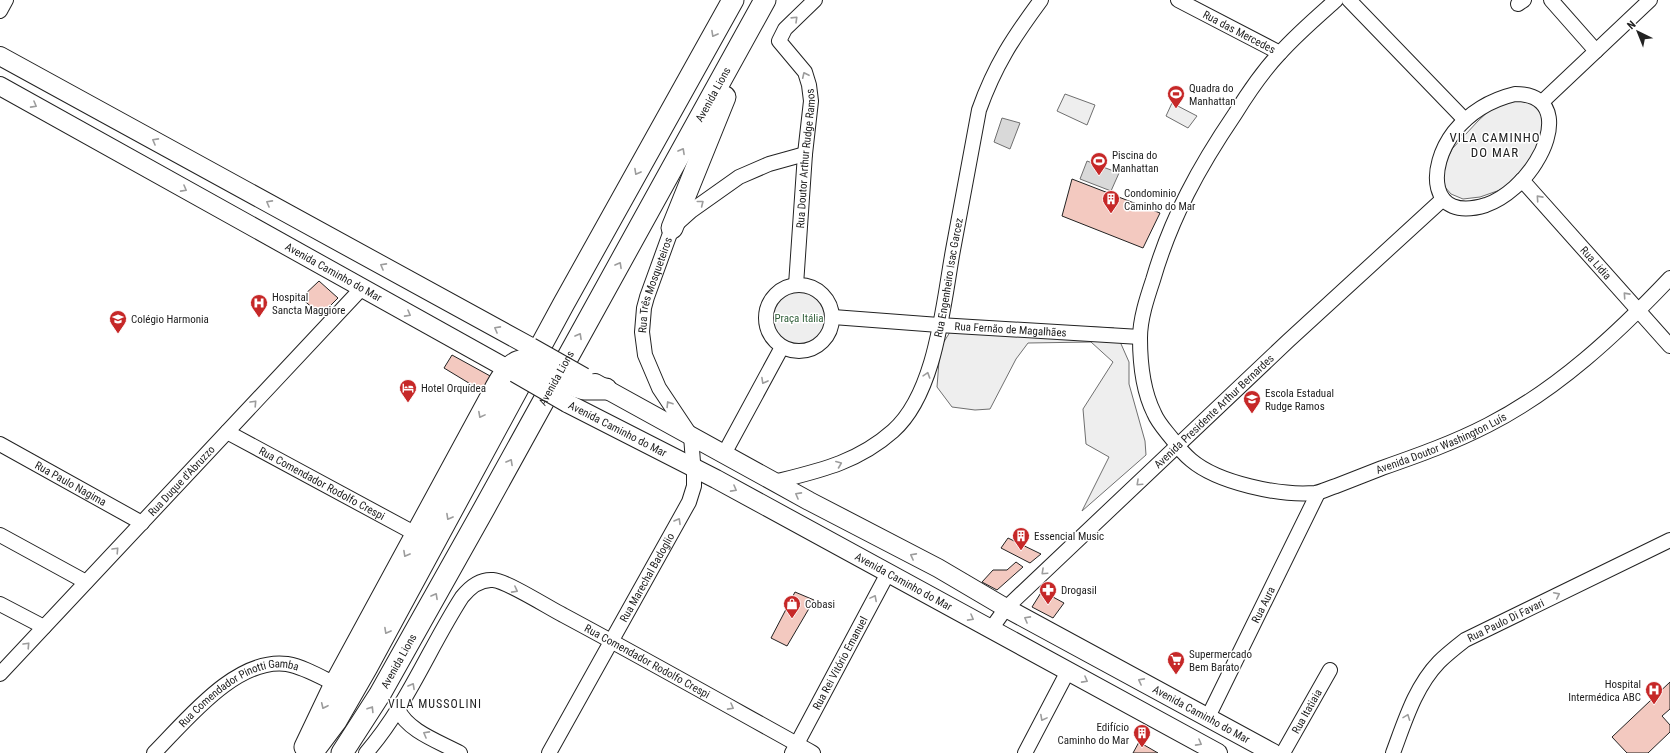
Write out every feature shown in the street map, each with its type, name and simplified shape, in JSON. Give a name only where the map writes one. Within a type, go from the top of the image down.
[{"type":"highway","points":[[312,753],[336,721],[357,685],[563,305],[733,0]]},
{"type":"highway","points":[[672,228],[765,0]]},
{"type":"highway","name":"Avenida Lions","points":[[342,753],[380,694],[765,0]]},
{"type":"highway","points":[[302,753],[335,684],[416,534],[520,363],[574,388],[606,389]]},
{"type":"main road","points":[[0,56],[56,86],[520,363]]},
{"type":"main road","points":[[0,79],[12,70],[19,71],[56,86]]},
{"type":"main road","name":"Avenida Caminho do Mar","points":[[0,86],[362,288],[520,363]]},
{"type":"main road","name":"Avenida Caminho do Mar","points":[[574,388],[694,467],[1218,753]]},
{"type":"main road","name":"Avenida Caminho do Mar","points":[[606,389],[774,482],[938,568],[1006,608],[1274,753]]},
{"type":"street","points":[[0,11],[6,0]]},
{"type":"street","name":"Rua Doutor Arthur Rudge Ramos","points":[[796,285],[805,154],[810,110],[809,85],[805,72],[801,66],[779,42],[785,29],[815,0]]},
{"type":"street","name":"Rua Engenheiro Isac Garcez","points":[[774,482],[841,464],[870,449],[893,431],[906,416],[923,386],[939,325],[979,110],[988,82],[1001,57],[1041,0]]},
{"type":"street","name":"Rua das Mercedes","points":[[1178,0],[1280,53]]},
{"type":"street","name":"Avenida Doutor Washington Luís","points":[[1336,0],[1280,53],[1236,111],[1187,190],[1169,232],[1156,269],[1147,299],[1140,337],[1146,391],[1154,414],[1177,446],[1190,460],[1207,471],[1248,485],[1281,492],[1318,493],[1439,448],[1489,425],[1520,407],[1558,380],[1586,358],[1639,310],[1670,278]]},
{"type":"street","points":[[1349,0],[1465,120]]},
{"type":"street","points":[[1551,0],[1596,51]]},
{"type":"street","points":[[1542,102],[1650,0]]},
{"type":"street","points":[[1514,94],[1526,94],[1542,102],[1550,119],[1544,149],[1536,164],[1522,180],[1502,197],[1487,204],[1473,208],[1462,209],[1443,199],[1436,182],[1440,156],[1447,143],[1465,120],[1487,104],[1514,94]]},
{"type":"street","name":"Rua Três Mosqueteiros","points":[[691,436],[659,388],[648,365],[643,344],[642,332],[644,308],[672,228],[708,197],[739,177],[769,164],[805,154]]},
{"type":"street","name":"Rua Lidia","points":[[1522,180],[1670,346]]},
{"type":"street","name":"Avenida Presidente Arthur Bernardes","points":[[991,629],[1006,608],[1288,341],[1443,199]]},
{"type":"street","points":[[796,285],[807,286],[821,293],[830,306],[833,317],[832,327],[821,344],[802,352],[792,351],[782,347],[774,341],[768,332],[766,311],[770,301],[777,293],[786,287],[796,285]]},
{"type":"street","name":"Rua Duque d'Abruzzo","points":[[0,674],[362,288]]},
{"type":"street","name":"Rua Fernão de Magalhães","points":[[833,317],[1140,337]]},
{"type":"street","points":[[724,454],[782,347]]},
{"type":"street","name":"Rua Comendador Rodolfo Crespi","points":[[227,432],[416,534]]},
{"type":"street","name":"Rua Marechal Badoglio","points":[[549,753],[689,502],[694,486],[691,436]]},
{"type":"street","name":"Rua Paulo Nagima","points":[[0,444],[142,523]]},
{"type":"street","name":"Rua Aura","points":[[1208,717],[1318,493]]},
{"type":"street","points":[[0,535],[86,582]]},
{"type":"street","name":"Rua Paulo Di Favari","points":[[1393,753],[1411,706],[1422,684],[1439,662],[1465,640],[1670,540]]},
{"type":"street","name":"Rua Rei Vitório Emanuel","points":[[794,748],[888,573]]},
{"type":"street","name":"Rua Comendador Rodolfo Crespi","points":[[398,709],[453,611],[466,592],[478,583],[492,580],[498,581],[611,641],[794,748],[813,753]]},
{"type":"street","points":[[0,604],[44,627]]},
{"type":"street","name":"Rua Comendador Pinotti Gamba","points":[[154,753],[215,692],[244,672],[266,666],[285,664],[305,669],[335,684]]},
{"type":"street","name":"Rua Itatiaia","points":[[1283,753],[1330,670]]},
{"type":"street","points":[[1025,753],[1068,671]]},
{"type":"street","points":[[366,753],[398,709],[410,725],[460,753]]},
{"type":"green space","points":[[1065,94],[1095,105],[1087,125],[1057,111]]},
{"type":"green space","points":[[1506,100],[1540,103],[1545,124],[1535,157],[1513,181],[1500,190],[1480,197],[1463,199],[1451,194],[1445,187],[1443,177],[1445,164],[1452,149],[1492,108]]},
{"type":"green space","name":"Quadra do Manhattan","points":[[1172,103],[1197,116],[1188,128],[1166,116]]},
{"type":"green space","name":"Praça Itália","points":[[794,290],[804,290],[819,298],[825,307],[827,318],[825,329],[819,338],[804,346],[794,346],[783,341],[776,334],[771,323],[771,313],[776,302],[783,295]]},
{"type":"green space","points":[[957,321],[1114,328],[1129,362],[1129,384],[1145,441],[1146,455],[1082,511],[1109,457],[1086,444],[1083,409],[1113,362],[1091,342],[1028,343],[1016,359],[990,409],[975,410],[952,407],[937,387],[940,348]]},
{"type":"shaded area","points":[[1002,118],[1020,123],[1010,149],[994,142]]},
{"type":"shaded area","name":"Piscina do Manhattan","points":[[1087,161],[1119,173],[1111,191],[1080,179]]},
{"type":"building","name":"Condominio Caminho do Mar","points":[[1072,179],[1160,213],[1143,248],[1062,216]]},
{"type":"building","points":[[319,281],[338,298],[321,315],[301,298]]},
{"type":"building","points":[[452,355],[492,377],[482,391],[444,368]]},
{"type":"building","name":"Essencial Music","points":[[1008,538],[1041,554],[1030,563],[1001,548]]},
{"type":"building","points":[[1016,562],[1023,567],[997,590],[982,582],[993,570],[1007,570]]},
{"type":"building","name":"Drogasil","points":[[1042,591],[1064,603],[1053,618],[1032,607]]},
{"type":"building","name":"Cobasi","points":[[795,592],[814,600],[787,646],[771,638]]},
{"type":"building","name":"Hospital Intermédica ABC","points":[[1670,682],[1670,709],[1662,716],[1670,725],[1670,732],[1648,753],[1627,753],[1612,737]]},
{"type":"building","name":"Edifício Caminho do Mar","points":[[1139,742],[1158,753],[1133,753]]},
{"type":"place","name":"Quadra do Manhattan","points":[[1176,109]]},
{"type":"place","name":"Piscina do Manhattan","points":[[1099,176]]},
{"type":"place","name":"Condominio Caminho do Mar","points":[[1111,214]]},
{"type":"place","name":"Hospital Sancta Maggiore","points":[[259,318]]},
{"type":"place","name":"Colégio Harmonia","points":[[118,334]]},
{"type":"place","name":"Hotel Orquídea","points":[[408,403]]},
{"type":"place","name":"Escola Estadual Rudge Ramos","points":[[1252,414]]},
{"type":"place","name":"Essencial Music","points":[[1021,551]]},
{"type":"place","name":"Drogasil","points":[[1048,605]]},
{"type":"place","name":"Cobasi","points":[[792,619]]},
{"type":"place","name":"Supermercado Bem Barato","points":[[1176,675]]},
{"type":"place","name":"Hospital Intermédica ABC","points":[[1654,705]]},
{"type":"place","name":"Edifício Caminho do Mar","points":[[1142,748]]},
{"type":"district","name":"VILA CAMINHO DO MAR","points":[[1495,144]]},
{"type":"district","name":"VILA MUSSOLINI","points":[[435,704]]}]
